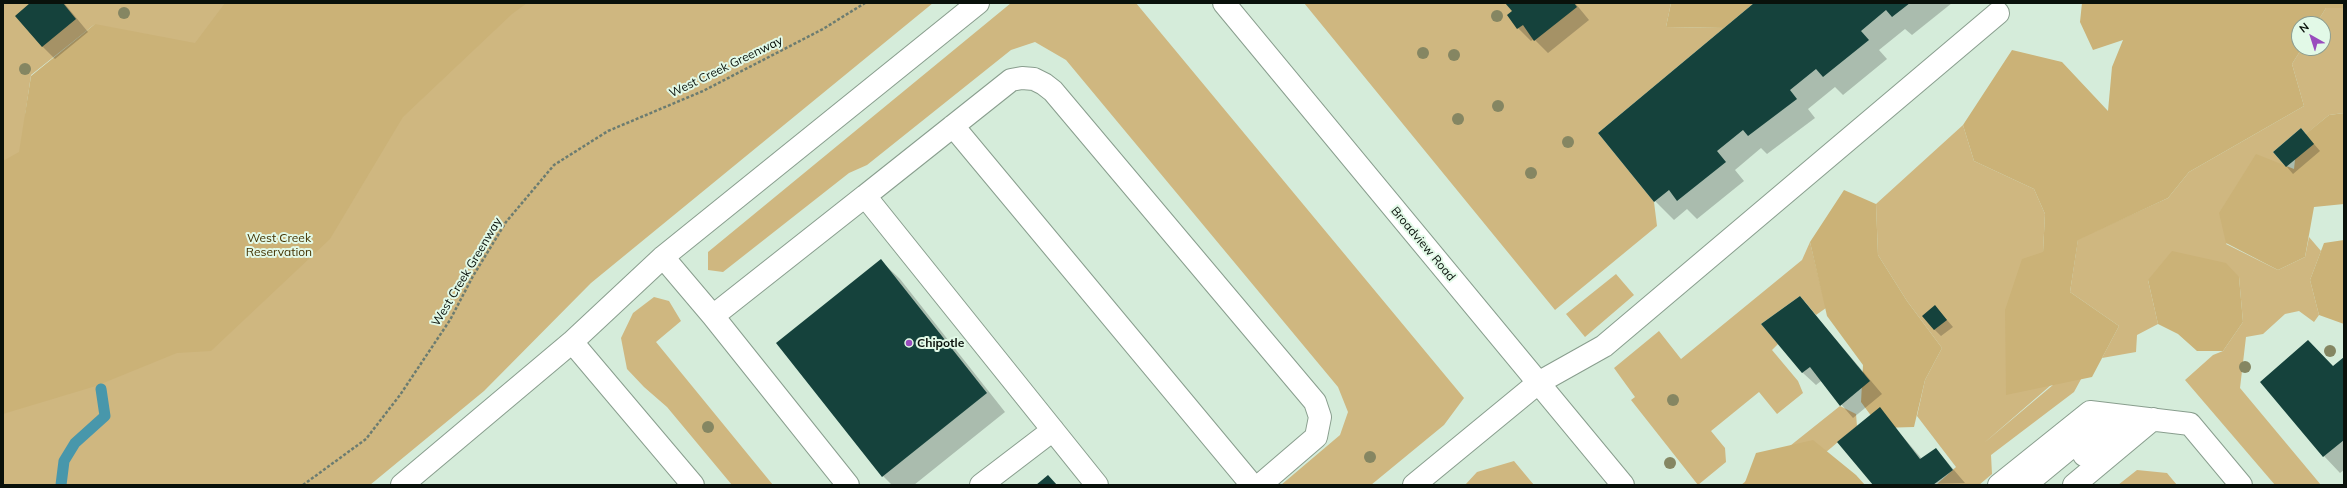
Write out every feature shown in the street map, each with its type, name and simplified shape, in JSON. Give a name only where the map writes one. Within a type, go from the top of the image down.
[{"type":"main road","points":[[402,485],[572,342],[663,257],[978,3]]},
{"type":"main road","name":"Broadview Road","points":[[1224,3],[1623,485]]},
{"type":"main road","points":[[1416,484],[1538,383],[1604,346],[1998,13]]},
{"type":"main road","points":[[713,316],[1011,80],[1022,78],[1034,79],[1053,91],[1315,402],[1320,417],[1316,437],[1260,485]]},
{"type":"main road","points":[[954,126],[1252,485]]},
{"type":"main road","points":[[865,196],[1097,485]]},
{"type":"main road","points":[[663,257],[713,316],[848,485]]},
{"type":"main road","points":[[572,342],[693,485]]},
{"type":"main road","points":[[1999,485],[2090,412],[2190,424],[2241,485]]},
{"type":"main road","points":[[2025,485],[2119,415]]},
{"type":"main road","points":[[2048,485],[2119,415]]},
{"type":"main road","points":[[2074,485],[2153,419]]},
{"type":"main road","points":[[981,485],[1053,430]]},
{"type":"path","name":"West Creek Greenway","points":[[303,485],[366,439],[395,402],[450,320],[473,276],[506,222],[554,165],[608,131],[703,91],[823,29],[865,3]]},
{"type":"green space","name":"West Creek Reservation","points":[[3,3],[933,3],[591,283],[484,391],[370,485],[3,485]],"holes":[[[95,24],[25,116],[31,75]]]},
{"type":"green space","points":[[225,3],[527,3],[512,14],[403,117],[330,239],[211,351],[177,353],[96,386],[3,414],[3,161],[19,152],[31,76],[95,24],[195,43]]},
{"type":"green space","points":[[1011,3],[1136,3],[1464,398],[1444,425],[1371,485],[1281,485],[1340,435],[1348,412],[1338,387],[1066,60],[1035,42],[1011,50],[867,165],[849,173],[723,272],[708,270],[708,252]]},
{"type":"green space","points":[[1304,3],[1671,3],[1666,27],[1724,28],[1598,133],[1654,202],[1657,226],[1555,310]]},
{"type":"green space","points":[[1671,3],[1754,3],[1724,28],[1666,27]]},
{"type":"green space","points":[[2082,3],[2344,3],[2344,8],[2326,8],[2321,16],[2291,16],[2291,56],[2297,56],[2292,64],[2304,106],[2189,172],[2168,198],[2078,240],[2070,292],[2119,326],[2092,377],[2006,395],[2005,310],[2022,259],[2043,252],[2045,214],[2034,189],[1974,161],[1963,125],[2012,50],[2062,62],[2108,111],[2112,67],[2123,40],[2093,50],[2080,22]]},
{"type":"green space","points":[[2326,8],[2344,8],[2344,113],[2329,115],[2306,134],[2301,128],[2273,152],[2286,167],[2226,244],[2278,270],[2305,257],[2309,237],[2321,251],[2310,280],[2319,315],[2314,322],[2299,311],[2285,314],[2263,334],[2246,337],[2240,388],[2321,485],[2275,485],[2185,380],[2213,355],[2223,351],[2243,322],[2239,277],[2148,280],[2158,324],[2137,335],[2136,352],[2102,358],[2119,326],[2070,292],[2078,239],[2168,198],[2189,172],[2304,106],[2292,64],[2297,56],[2331,56],[2331,16],[2321,16]]},
{"type":"green space","points":[[2344,113],[2344,204],[2314,207],[2305,257],[2278,270],[2226,243],[2219,213],[2256,154],[2294,169],[2297,141],[2329,115]]},
{"type":"green space","points":[[1963,125],[1974,161],[2034,189],[2045,214],[2043,252],[2051,385],[1984,443],[2079,363],[2086,370],[2074,392],[1991,455],[1992,474],[1979,485],[1936,485],[1956,467],[1917,416],[1925,380],[1942,348],[1907,301],[1878,255],[1876,204]]},
{"type":"green space","points":[[1844,190],[1876,204],[1878,255],[1907,301],[1942,348],[1925,380],[1914,427],[1880,428],[1861,402],[1863,365],[1827,316],[1810,242]]},
{"type":"green space","points":[[2344,240],[2344,324],[2319,315],[2310,280],[2324,243]]},
{"type":"green space","points":[[1810,242],[1826,308],[1816,315],[1800,296],[1761,324],[1778,344],[1772,350],[1798,381],[1803,393],[1777,414],[1759,392],[1711,431],[1725,448],[1726,462],[1698,485],[1631,400],[1635,397],[1614,368],[1659,331],[1681,359],[1802,260]]},
{"type":"green space","points":[[2172,251],[2226,263],[2239,277],[2243,322],[2223,351],[2197,351],[2178,334],[2158,324],[2148,280]]},
{"type":"green space","points":[[1616,274],[1634,295],[1585,337],[1566,314]]},
{"type":"green space","points":[[654,297],[669,301],[681,321],[656,342],[773,485],[732,485],[667,407],[644,387],[627,369],[621,338],[633,313]]},
{"type":"green space","points":[[1840,406],[1856,414],[1857,426],[1787,485],[1741,485]]},
{"type":"green space","points":[[1813,440],[1856,475],[1865,485],[1744,485],[1756,453]]},
{"type":"green space","points":[[1514,461],[1534,485],[1465,485],[1477,472]]},
{"type":"green space","points":[[2137,470],[2167,473],[2177,485],[2118,485]]},
{"type":"building","points":[[30,3],[63,3],[76,19],[42,47],[15,16]]},
{"type":"building","points":[[1505,3],[1574,3],[1577,7],[1534,41],[1523,25],[1517,29],[1507,15],[1512,11]]},
{"type":"building","points":[[1754,3],[1910,3],[1892,17],[1886,10],[1861,31],[1869,40],[1823,77],[1816,69],[1790,90],[1797,99],[1748,136],[1743,130],[1717,151],[1726,162],[1677,201],[1669,190],[1654,202],[1598,133]]},
{"type":"building","points":[[2301,128],[2314,144],[2286,167],[2273,152]]},
{"type":"building","points":[[881,259],[987,393],[882,477],[776,343]]},
{"type":"building","points":[[1800,296],[1870,381],[1840,406],[1810,367],[1802,373],[1761,324]]},
{"type":"building","points":[[1935,305],[1947,320],[1934,330],[1922,316]]},
{"type":"building","points":[[2308,340],[2333,366],[2344,357],[2344,440],[2323,457],[2260,382]]},
{"type":"building","points":[[1880,407],[1920,459],[1936,448],[1953,470],[1933,485],[1873,485],[1837,442]]},
{"type":"building","points":[[1048,475],[1057,485],[1036,485]]},
{"type":"waterway","points":[[61,485],[64,461],[75,443],[105,416],[101,389]]},
{"type":"place","name":"Chipotle","points":[[909,343]]}]
